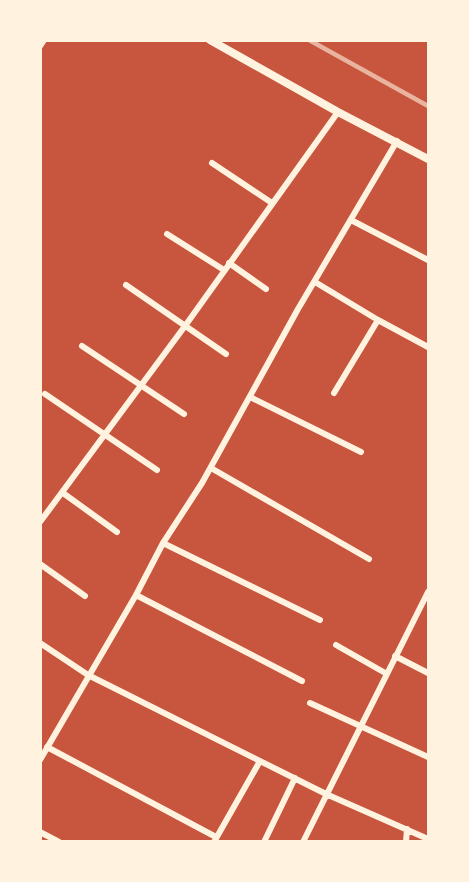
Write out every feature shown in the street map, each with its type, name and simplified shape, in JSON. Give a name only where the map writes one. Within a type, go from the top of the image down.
[{"type":"street","points":[[40,46],[44,40]]},
{"type":"street","points":[[210,40],[338,112],[429,159]]},
{"type":"street","points":[[42,518],[63,493],[185,326],[338,112]]},
{"type":"street","points":[[40,760],[136,595],[163,543],[211,468],[315,282],[398,141]]},
{"type":"street","points":[[212,164],[272,203]]},
{"type":"street","points":[[351,220],[429,260]]},
{"type":"street","points":[[167,234],[224,270]]},
{"type":"street","points":[[229,263],[266,289]]},
{"type":"street","points":[[315,282],[378,320],[429,347]]},
{"type":"street","points":[[126,285],[226,354]]},
{"type":"street","points":[[334,393],[378,320]]},
{"type":"street","points":[[82,346],[184,414]]},
{"type":"street","points":[[45,394],[156,470]]},
{"type":"street","points":[[250,397],[361,452]]},
{"type":"street","points":[[211,468],[369,559]]},
{"type":"street","points":[[63,493],[117,532]]},
{"type":"street","points":[[163,543],[320,620]]},
{"type":"street","points":[[40,564],[85,596]]},
{"type":"street","points":[[303,842],[429,592]]},
{"type":"street","points":[[136,595],[302,681]]},
{"type":"street","points":[[40,643],[88,675],[326,794],[429,839]]},
{"type":"street","points":[[336,645],[387,674]]},
{"type":"street","points":[[395,657],[429,673]]},
{"type":"street","points":[[310,703],[429,757]]},
{"type":"street","points":[[48,747],[215,839],[260,761]]},
{"type":"street","points":[[264,842],[295,778]]},
{"type":"street","points":[[406,842],[407,829]]},
{"type":"street","points":[[40,832],[59,842]]},
{"type":"railway","points":[[309,40],[428,106]]}]
